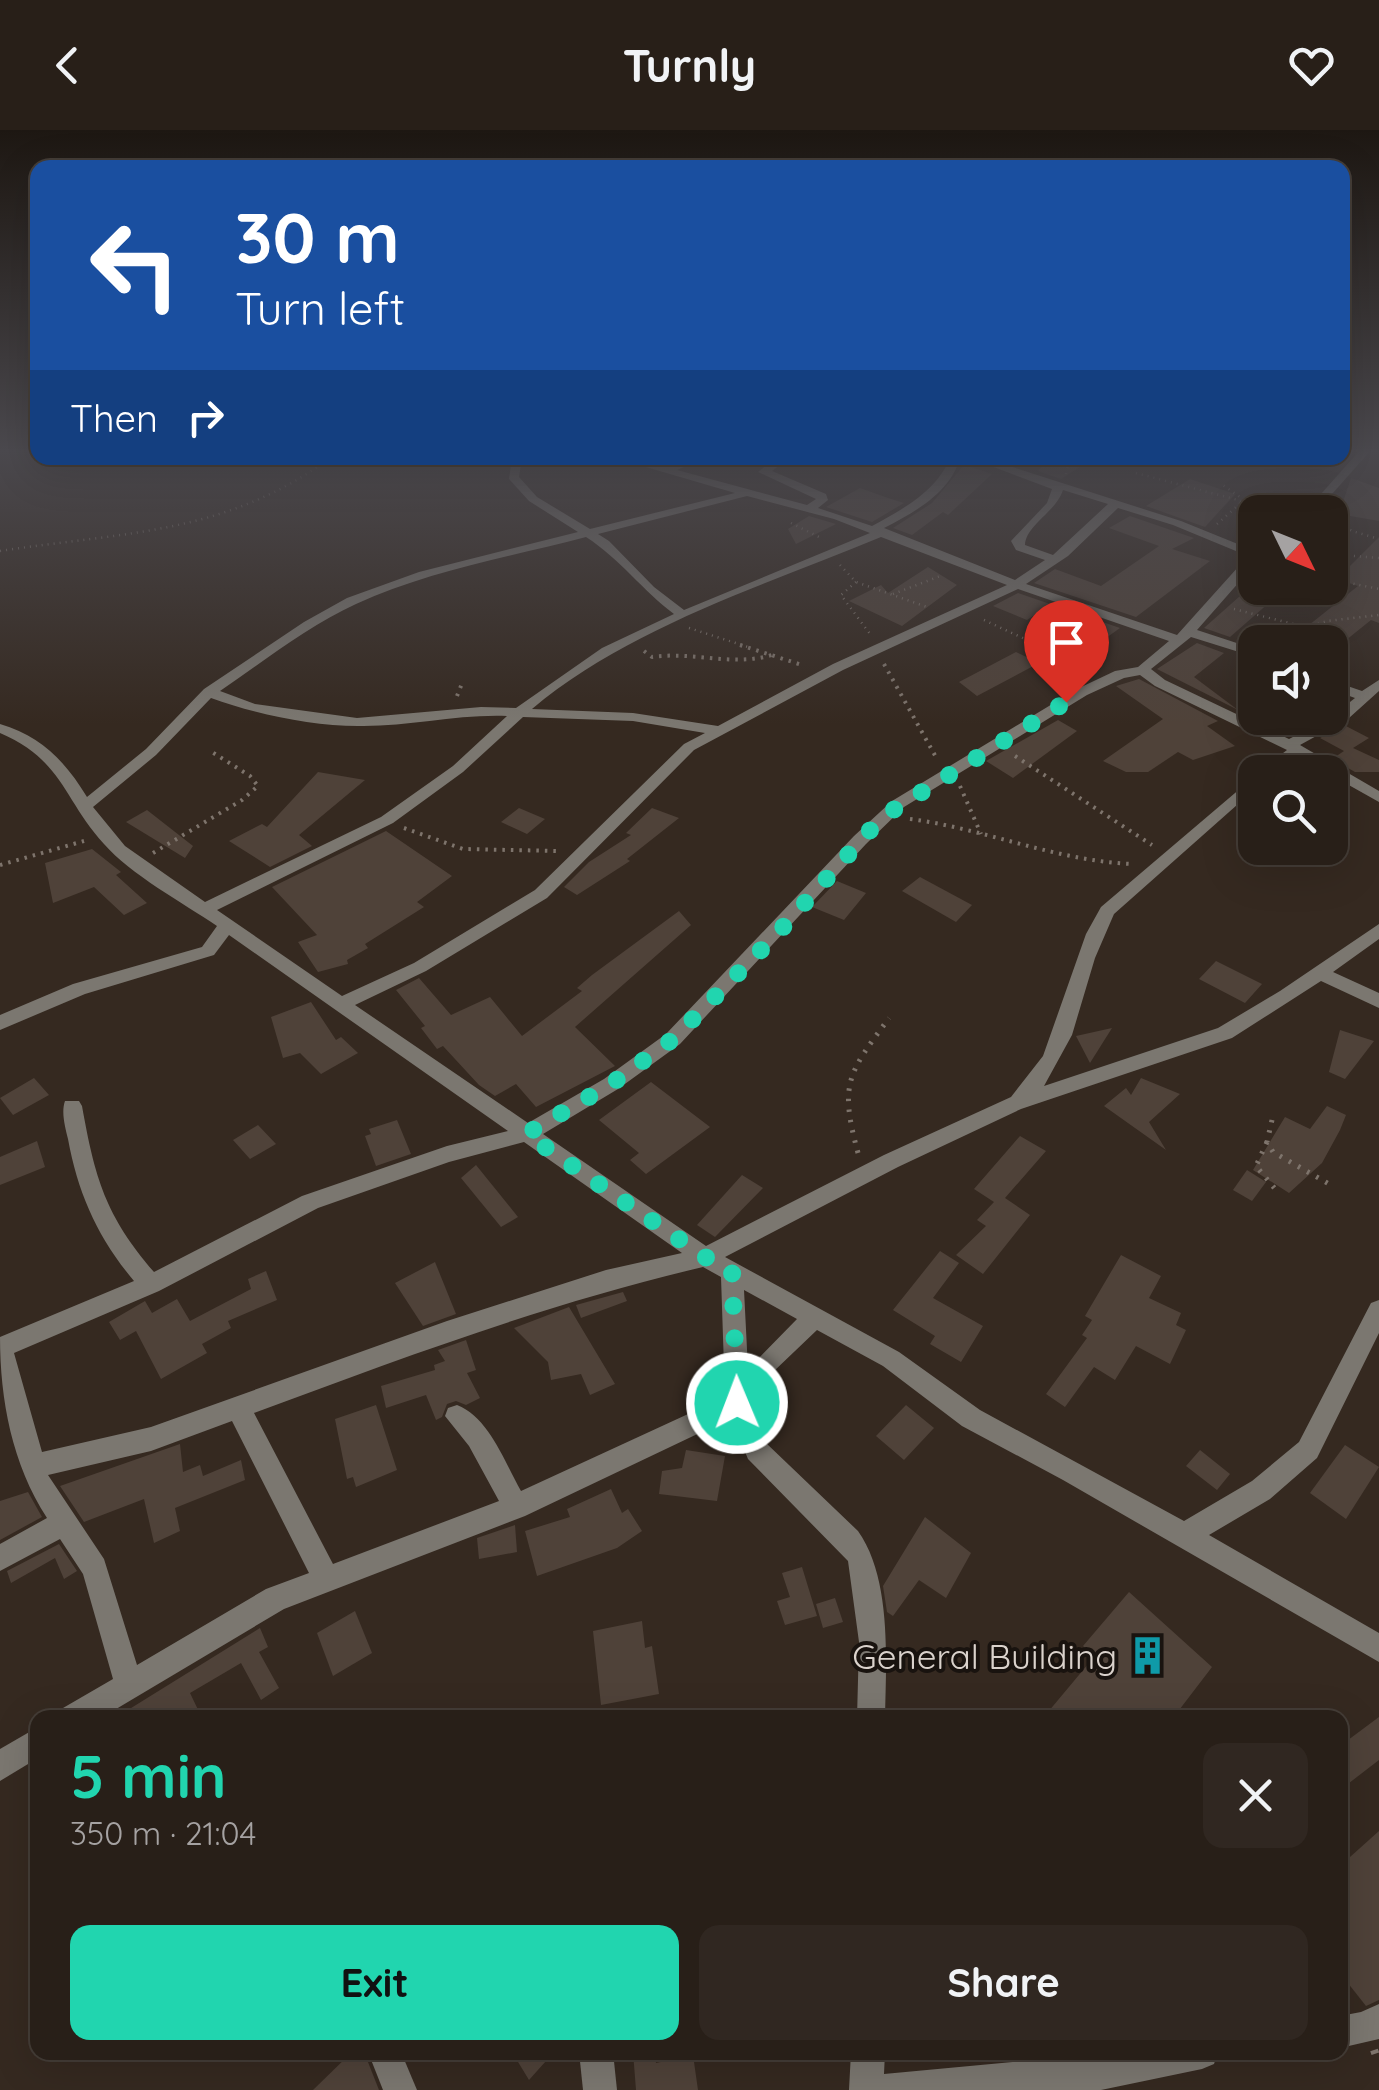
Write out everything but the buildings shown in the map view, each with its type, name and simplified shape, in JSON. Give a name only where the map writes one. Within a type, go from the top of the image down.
[{"type":"street","points":[[86,806],[151,752],[209,692],[309,625],[373,592],[423,575],[559,540]]},
{"type":"street","points":[[596,540],[679,617]]},
{"type":"street","points":[[206,908],[387,820],[458,769],[572,672],[644,633],[859,540]]},
{"type":"street","points":[[905,540],[1018,585],[1184,636],[1238,646]]},
{"type":"street","points":[[1017,540],[1020,547],[1055,560]]},
{"type":"street","points":[[339,1005],[420,967],[541,894],[676,758],[717,730],[824,674],[1018,585],[1076,540]]},
{"type":"street","points":[[128,1683],[95,1568],[47,1498],[34,1466],[1,1348],[151,1284],[310,1202],[447,1154],[526,1134],[611,1084],[673,1039],[776,935],[882,817],[997,741],[1120,674],[1143,670],[1184,636],[1238,577]]},
{"type":"street","points":[[1143,670],[1160,683],[1379,796]]},
{"type":"street","points":[[1284,755],[1344,715],[1379,684]]},
{"type":"street","points":[[1348,691],[1364,697]]},
{"type":"street","points":[[209,692],[252,708],[356,722],[453,712],[633,717],[717,730]]},
{"type":"street","points":[[0,728],[32,743],[56,761],[106,835],[137,860],[339,1005],[705,1257],[891,1359],[971,1418],[1185,1535],[1379,1648]]},
{"type":"street","points":[[1014,1104],[1045,1071],[1073,1006],[1094,932],[1121,896],[1238,796]]},
{"type":"street","points":[[208,951],[226,926]]},
{"type":"street","points":[[34,1466],[151,1439],[326,1372],[606,1280],[705,1257],[1014,1104],[1197,1046],[1258,1015],[1379,930]]},
{"type":"street","points":[[0,1023],[80,988],[208,951],[253,944]]},
{"type":"street","points":[[1320,973],[1379,1001]]},
{"type":"street","points":[[72,1106],[82,1166],[95,1210],[151,1284]]},
{"type":"street","points":[[732,1270],[737,1403],[757,1451],[849,1540],[860,1556],[863,1596],[874,1642],[871,1710]]},
{"type":"street","points":[[1185,1535],[1261,1490],[1308,1450],[1379,1310]]},
{"type":"street","points":[[86,1710],[276,1598],[516,1507],[737,1403],[765,1364],[815,1317]]},
{"type":"street","points":[[238,1408],[326,1577]]},
{"type":"street","points":[[457,1416],[478,1438],[516,1507]]},
{"type":"street","points":[[0,1558],[65,1522]]},
{"type":"street","points":[[0,1766],[30,1746]]},
{"type":"street","points":[[1348,2031],[1367,2028],[1379,2020]]},
{"type":"street","points":[[387,2060],[400,2090]]},
{"type":"street","points":[[597,2060],[600,2090]]},
{"type":"street","points":[[866,2090],[868,2060]]},
{"type":"street","points":[[885,2090],[1104,2073],[1165,2060]]},
{"type":"path","points":[[0,551],[74,540]]},
{"type":"path","points":[[835,553],[843,571],[856,582],[951,616]]},
{"type":"path","points":[[1348,555],[1379,558]]},
{"type":"path","points":[[892,594],[970,566]]},
{"type":"path","points":[[856,582],[841,595],[882,647],[880,657],[925,741],[949,771],[981,834]]},
{"type":"path","points":[[1348,583],[1379,589]]},
{"type":"path","points":[[1215,605],[1296,625]]},
{"type":"path","points":[[973,607],[982,618],[1024,641],[1120,674]]},
{"type":"path","points":[[1317,625],[1379,615]]},
{"type":"path","points":[[679,617],[692,629],[824,674]]},
{"type":"path","points":[[644,633],[645,653],[652,658],[676,652],[750,663],[774,655]]},
{"type":"path","points":[[997,741],[1167,859]]},
{"type":"path","points":[[137,860],[242,800],[258,786],[250,776],[212,752]]},
{"type":"path","points":[[882,817],[940,823],[1093,863],[1167,859]]},
{"type":"path","points":[[387,820],[449,847],[478,854],[586,852]]},
{"type":"path","points":[[0,865],[106,835]]},
{"type":"path","points":[[864,1175],[844,1097],[849,1075],[889,1018]]},
{"type":"path","points":[[1272,1120],[1256,1166],[1276,1190]]},
{"type":"path","points":[[1266,1142],[1274,1152],[1328,1184]]},
{"type":"place","name":"General Building","points":[[1147,1656]]},
{"type":"route","points":[[737,1403],[732,1270],[705,1257],[526,1134],[611,1084],[673,1039],[898,804],[1066,702]]}]
